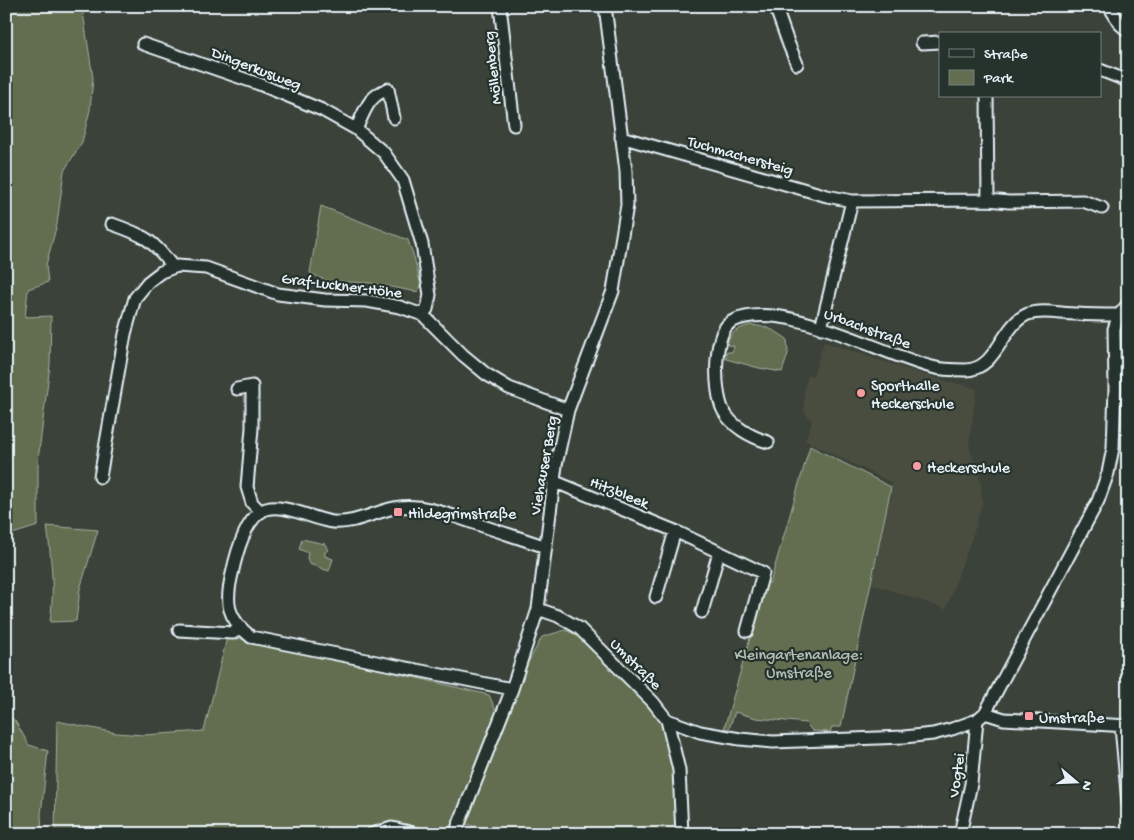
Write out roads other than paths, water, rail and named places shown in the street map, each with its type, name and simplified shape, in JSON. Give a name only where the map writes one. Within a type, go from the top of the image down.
[{"type":"street","name":"Möllenberg","points":[[500,6],[514,125]]},
{"type":"street","name":"Viehauser Berg","points":[[455,834],[512,689],[538,609],[553,481],[568,410],[613,290],[626,205],[626,171],[605,6]]},
{"type":"street","points":[[775,6],[798,64]]},
{"type":"street","points":[[1109,6],[1120,24],[1128,31]]},
{"type":"street","points":[[922,43],[939,42]]},
{"type":"street","name":"Dingerkusweg","points":[[143,44],[259,84],[322,110],[356,129],[384,153],[403,180],[422,244],[430,294],[427,308],[423,315]]},
{"type":"street","points":[[1102,71],[1128,81]]},
{"type":"street","points":[[356,129],[370,101],[378,93],[388,89],[394,118]]},
{"type":"street","points":[[987,98],[988,200]]},
{"type":"street","name":"Tuchmachersteig","points":[[621,137],[827,196],[852,201],[1083,201],[1102,208]]},
{"type":"street","points":[[821,328],[852,201]]},
{"type":"street","points":[[100,477],[125,334],[135,298],[148,282],[161,272],[173,267],[150,240],[138,233],[112,224]]},
{"type":"street","name":"Graf-Luckner-Höhe","points":[[173,267],[206,268],[278,294],[325,300],[367,302],[400,307],[423,315],[486,374],[508,388],[568,410]]},
{"type":"street","points":[[981,717],[1094,509],[1108,473],[1113,448],[1114,329],[1119,315],[1128,304]]},
{"type":"street","name":"Urbachstraße","points":[[768,442],[759,439],[730,421],[723,409],[718,392],[717,365],[720,336],[724,328],[732,321],[748,317],[773,315],[801,320],[933,368],[967,370],[980,367],[987,361],[1019,319],[1030,313],[1119,315]]},
{"type":"street","points":[[237,389],[252,386],[252,428],[247,487],[252,503],[261,512]]},
{"type":"street","name":"Hitzbleek","points":[[553,481],[674,531],[763,573],[747,631]]},
{"type":"street","points":[[512,689],[251,637],[239,628],[232,618],[229,603],[232,576],[238,550],[248,527],[261,512],[275,508],[287,509],[319,520],[349,522],[400,507],[428,509],[546,547]]},
{"type":"street","points":[[656,597],[674,531]]},
{"type":"street","points":[[702,612],[719,552]]},
{"type":"street","name":"Umstraße","points":[[538,609],[558,616],[579,628],[653,702],[667,720]]},
{"type":"street","points":[[179,630],[232,633],[239,628]]},
{"type":"street","points":[[667,720],[700,732],[719,736],[773,742],[904,737],[933,734],[981,717],[1124,726],[1128,803]]},
{"type":"street","name":"Vogtei","points":[[960,834],[971,784],[981,717]]},
{"type":"street","points":[[667,720],[679,770],[682,834]]},
{"type":"street","points":[[372,834],[392,828],[418,834]]},
{"type":"place","name":"Sporthalle Heckerschule","points":[[861,393]]},
{"type":"place","name":"Heckerschule","points":[[917,466]]},
{"type":"place","name":"Hildegrimstraße","points":[[398,512]]},
{"type":"place","name":"Umstraße","points":[[1029,716]]},
{"type":"park label","name":"Kleingartenanlage: Umstraße","points":[[799,662]]}]
